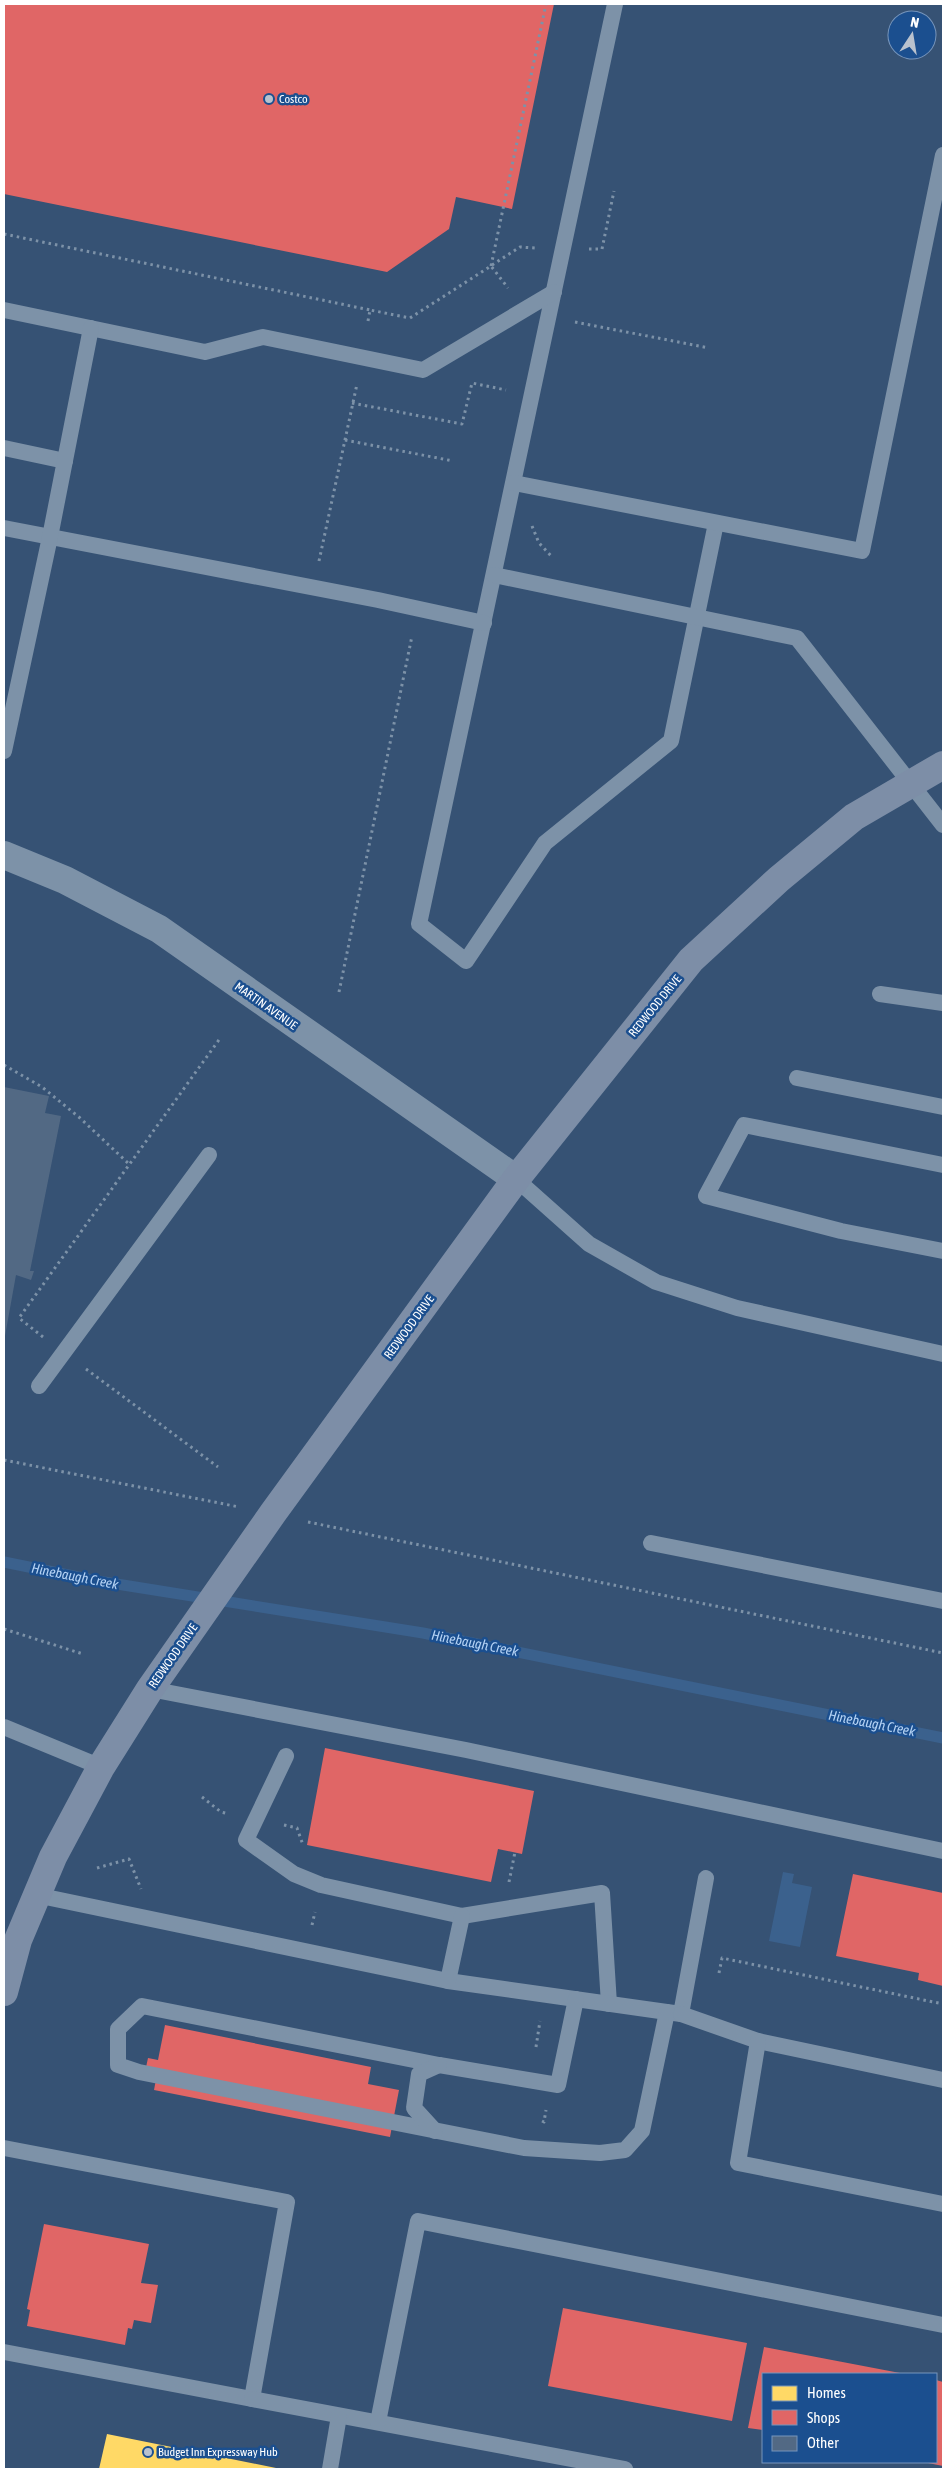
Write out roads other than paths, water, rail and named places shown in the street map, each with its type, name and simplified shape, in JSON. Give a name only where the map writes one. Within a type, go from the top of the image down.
[{"type":"main road","name":"REDWOOD DRIVE","points":[[4,1992],[18,1940],[53,1857],[101,1768],[150,1689],[273,1513],[516,1179],[691,960],[779,879],[854,817],[943,765]]},
{"type":"street","name":"MARTIN AVENUE","points":[[4,855],[66,880],[159,929],[516,1179]]},
{"type":"lane","points":[[616,4],[418,924],[466,961],[545,843],[671,741],[716,523]]},
{"type":"lane","points":[[514,483],[862,550],[943,156]]},
{"type":"lane","points":[[4,310],[205,352],[264,337],[423,370],[554,292]]},
{"type":"lane","points":[[4,751],[50,537],[91,328]]},
{"type":"lane","points":[[4,448],[65,461]]},
{"type":"lane","points":[[4,528],[378,600],[484,624]]},
{"type":"lane","points":[[494,575],[798,638],[943,825]]},
{"type":"lane","points":[[880,994],[943,1003]]},
{"type":"lane","points":[[797,1078],[943,1107]]},
{"type":"lane","points":[[943,1165],[744,1125],[706,1196],[841,1231],[943,1251]]},
{"type":"lane","points":[[39,1386],[208,1155]]},
{"type":"lane","points":[[516,1179],[590,1244],[656,1282],[737,1308],[943,1354]]},
{"type":"lane","points":[[651,1543],[943,1602]]},
{"type":"lane","points":[[150,1689],[466,1750],[943,1851]]},
{"type":"lane","points":[[4,1727],[101,1768]]},
{"type":"lane","points":[[286,1756],[246,1840],[294,1874],[321,1885],[462,1916],[602,1893],[610,2004]]},
{"type":"lane","points":[[576,1999],[558,2086],[439,2065],[142,2006],[118,2029],[118,2065],[132,2070],[524,2148],[600,2153],[625,2150],[642,2131],[674,2013],[687,1984],[706,1878]]},
{"type":"lane","points":[[36,1895],[448,1981],[674,2013],[758,2041],[943,2080]]},
{"type":"lane","points":[[448,1981],[462,1916]]},
{"type":"lane","points":[[758,2041],[738,2163],[943,2204]]},
{"type":"lane","points":[[435,2131],[414,2108],[419,2074],[439,2065]]},
{"type":"lane","points":[[4,2148],[287,2202],[252,2399]]},
{"type":"lane","points":[[378,2422],[418,2221],[943,2325]]},
{"type":"lane","points":[[4,2352],[625,2469]]},
{"type":"lane","points":[[330,2469],[340,2416]]},
{"type":"water","points":[[783,1872],[794,1874],[792,1883],[812,1887],[800,1947],[769,1941]]},
{"type":"waterway","name":"Hinebaugh Creek","points":[[4,1562],[98,1581],[423,1633],[943,1738]]},
{"type":"place","name":"Costco","points":[[269,99]]},
{"type":"place","name":"Budget Inn Expressway Hub","points":[[148,2452]]}]
